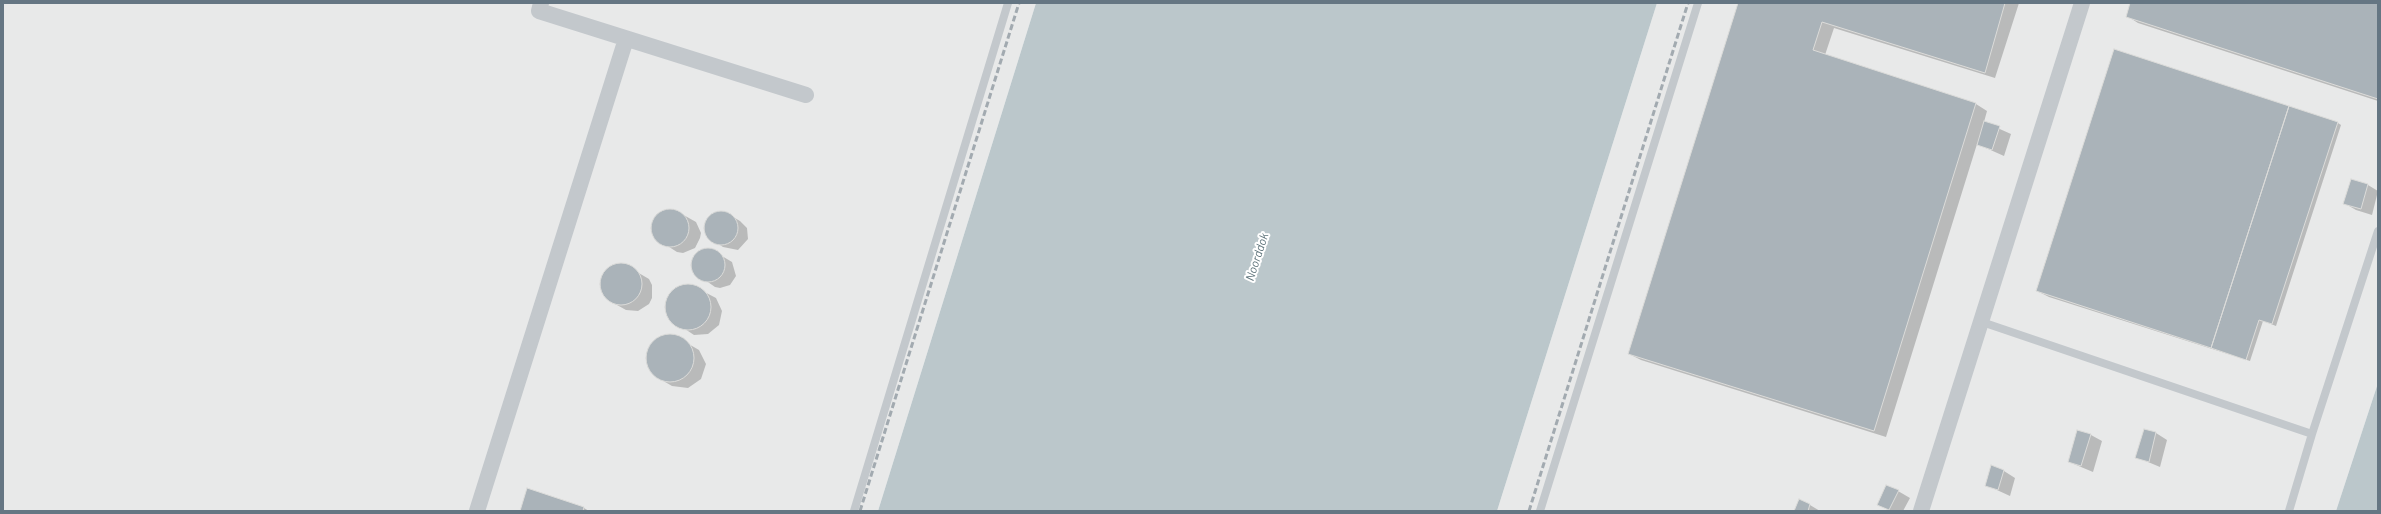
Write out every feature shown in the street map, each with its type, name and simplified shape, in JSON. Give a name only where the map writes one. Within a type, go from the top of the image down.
[{"type":"street","points":[[541,3],[539,11],[806,95]]},
{"type":"street","points":[[1921,511],[2082,3]]},
{"type":"street","points":[[477,511],[626,39]]},
{"type":"lane","points":[[854,511],[1008,3]]},
{"type":"lane","points":[[1540,511],[1698,3]]},
{"type":"lane","points":[[2289,511],[2312,434],[2378,231]]},
{"type":"lane","points":[[1982,322],[2312,434]]},
{"type":"shaded area","points":[[3,3],[1036,3],[878,511],[3,511]]},
{"type":"shaded area","points":[[1657,3],[2378,3],[2378,383],[2336,511],[1497,511]]},
{"type":"water","name":"Noorddok","points":[[1036,3],[1657,3],[1497,511],[878,511]]},
{"type":"water","points":[[2378,383],[2378,511],[2336,511]]},
{"type":"building","points":[[1738,3],[2005,3],[1985,73],[1822,22],[1813,50],[1976,103],[1874,431],[1628,354]]},
{"type":"building","points":[[2130,3],[2378,3],[2378,99],[2126,17]]},
{"type":"building","points":[[2114,49],[2289,106],[2211,348],[2036,291]]},
{"type":"building","points":[[2289,106],[2338,122],[2272,324],[2259,320],[2246,360],[2211,348]]},
{"type":"building","points":[[1984,121],[2000,126],[1992,150],[1977,145]]},
{"type":"building","points":[[2351,179],[2368,184],[2361,209],[2343,204]]},
{"type":"building","points":[[666,209],[674,209],[684,214],[688,221],[688,235],[684,242],[674,247],[666,247],[656,242],[654,239],[651,232],[651,224],[656,214],[659,212]]},
{"type":"building","points":[[721,211],[733,216],[738,228],[733,240],[721,245],[709,240],[704,228],[709,216]]},
{"type":"building","points":[[708,248],[720,253],[725,265],[720,277],[708,282],[696,277],[691,265],[696,253]]},
{"type":"building","points":[[621,263],[636,269],[642,284],[636,299],[621,305],[606,299],[600,284],[606,269]]},
{"type":"building","points":[[684,284],[692,284],[701,288],[707,294],[711,307],[707,320],[701,326],[692,330],[684,330],[675,326],[669,320],[665,311],[665,303],[669,294],[675,288]]},
{"type":"building","points":[[670,334],[679,336],[687,341],[692,349],[694,358],[692,367],[687,375],[679,380],[670,382],[661,380],[653,375],[648,367],[646,358],[648,349],[653,341],[661,336]]},
{"type":"building","points":[[2144,429],[2156,432],[2149,462],[2135,458]]},
{"type":"building","points":[[2077,430],[2091,434],[2081,466],[2068,462]]},
{"type":"building","points":[[1991,465],[2004,470],[1998,490],[1985,486]]},
{"type":"building","points":[[1886,485],[1899,490],[1889,510],[1877,505]]},
{"type":"building","points":[[527,488],[584,507],[583,511],[520,511]]},
{"type":"building","points":[[1799,499],[1810,504],[1808,511],[1794,511]]},
{"type":"railway","points":[[860,511],[1019,3]]},
{"type":"railway","points":[[1529,511],[1688,3]]}]
